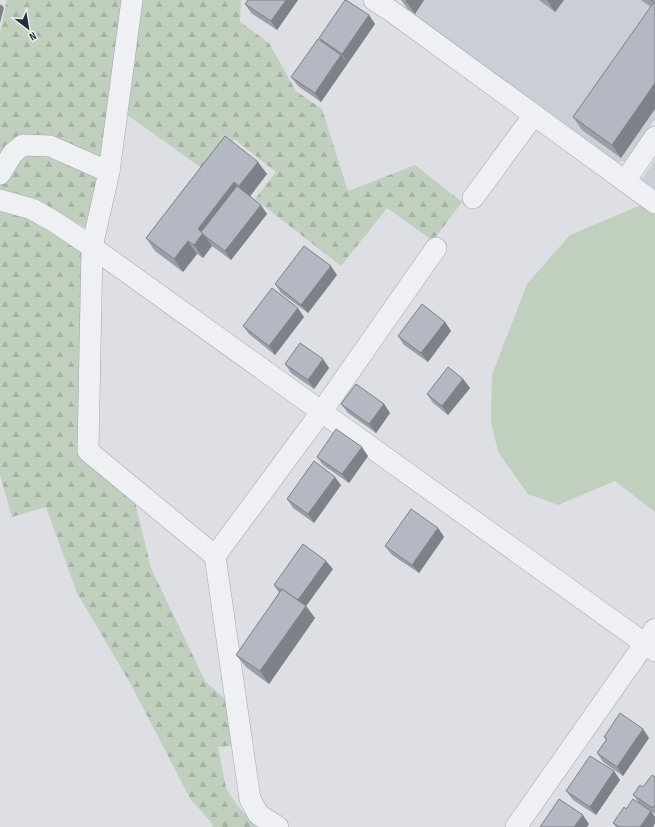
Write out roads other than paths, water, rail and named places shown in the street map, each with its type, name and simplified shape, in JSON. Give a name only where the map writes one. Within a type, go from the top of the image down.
[{"type":"street","points":[[132,0],[109,172],[92,246],[88,451],[215,556],[250,799],[258,814],[278,827]]},
{"type":"street","points":[[374,0],[399,7],[534,115],[655,203]]},
{"type":"street","points":[[473,198],[534,115]]},
{"type":"street","points":[[625,181],[655,137]]},
{"type":"street","points":[[0,174],[13,153],[23,145],[50,146],[109,172]]},
{"type":"street","points":[[0,200],[32,209],[92,246],[322,411],[652,641],[516,827]]},
{"type":"street","points":[[215,556],[322,411],[436,248]]}]
